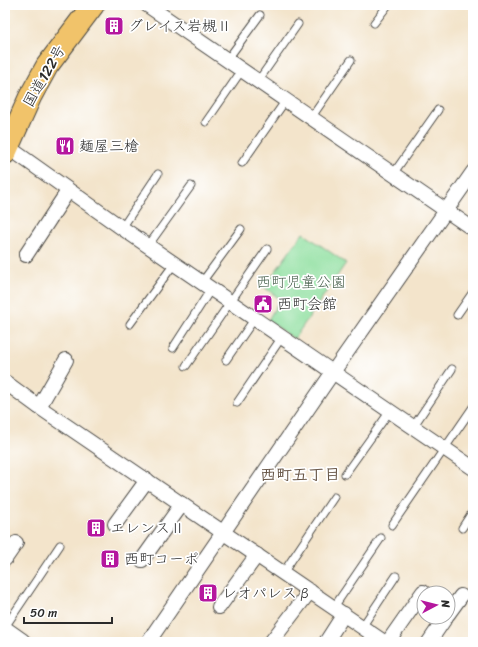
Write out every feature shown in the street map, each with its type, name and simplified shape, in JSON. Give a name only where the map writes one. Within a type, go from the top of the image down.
[{"type":"highway","name":"国道122号","points":[[6,150],[46,66],[93,5]]},
{"type":"street","points":[[147,5],[473,229]]},
{"type":"street","points":[[6,150],[255,318],[473,468]]},
{"type":"street","points":[[148,642],[333,372],[473,172]]},
{"type":"street","points":[[26,255],[68,191]]},
{"type":"street","points":[[39,407],[66,360]]},
{"type":"street","points":[[5,382],[39,407],[339,611],[364,633],[384,642]]},
{"type":"street","points":[[114,524],[147,480]]},
{"type":"street","points":[[142,560],[182,504]]},
{"type":"street","points":[[5,559],[16,543]]},
{"type":"street","points":[[220,607],[257,555]]},
{"type":"street","points":[[271,642],[310,591]]},
{"type":"street","points":[[456,603],[461,596]]},
{"type":"street","points":[[388,642],[416,602]]},
{"type":"street","points":[[326,642],[339,611]]},
{"type":"street","points":[[429,642],[441,625]]},
{"type":"street","points":[[5,629],[22,642]]},
{"type":"lane","points":[[374,23],[388,5]]},
{"type":"lane","points":[[228,60],[260,15]]},
{"type":"lane","points":[[258,82],[298,24]]},
{"type":"lane","points":[[311,118],[351,60]]},
{"type":"lane","points":[[206,122],[242,70]]},
{"type":"lane","points":[[242,163],[286,100]]},
{"type":"lane","points":[[393,174],[438,110]]},
{"type":"lane","points":[[122,228],[158,174]]},
{"type":"lane","points":[[148,246],[191,186]]},
{"type":"lane","points":[[173,348],[240,229]]},
{"type":"lane","points":[[186,366],[266,249]]},
{"type":"lane","points":[[130,324],[174,264]]},
{"type":"lane","points":[[458,315],[473,292]]},
{"type":"lane","points":[[226,360],[255,318]]},
{"type":"lane","points":[[237,403],[282,337]]},
{"type":"lane","points":[[413,427],[452,369]]},
{"type":"lane","points":[[392,525],[473,407]]},
{"type":"lane","points":[[345,474],[390,411]]},
{"type":"lane","points":[[283,573],[334,497]]},
{"type":"lane","points":[[462,528],[473,511]]},
{"type":"lane","points":[[339,611],[381,538]]},
{"type":"lane","points":[[5,629],[60,545]]},
{"type":"lane","points":[[364,633],[396,576]]},
{"type":"green space","name":"西町児童公園","points":[[303,233],[346,263],[294,339],[268,320],[280,299],[264,287]]},
{"type":"place","name":"グレイス岩槻Ⅱ","points":[[114,26]]},
{"type":"place","name":"麺屋三槍","points":[[65,146]]},
{"type":"place","name":"西町会館","points":[[263,304]]},
{"type":"place","name":"エレンスⅡ","points":[[96,528]]},
{"type":"place","name":"西町コーポ","points":[[110,559]]},
{"type":"place","name":"レオパレスβ","points":[[208,593]]},
{"type":"district","name":"西町五丁目","points":[[300,474]]}]
